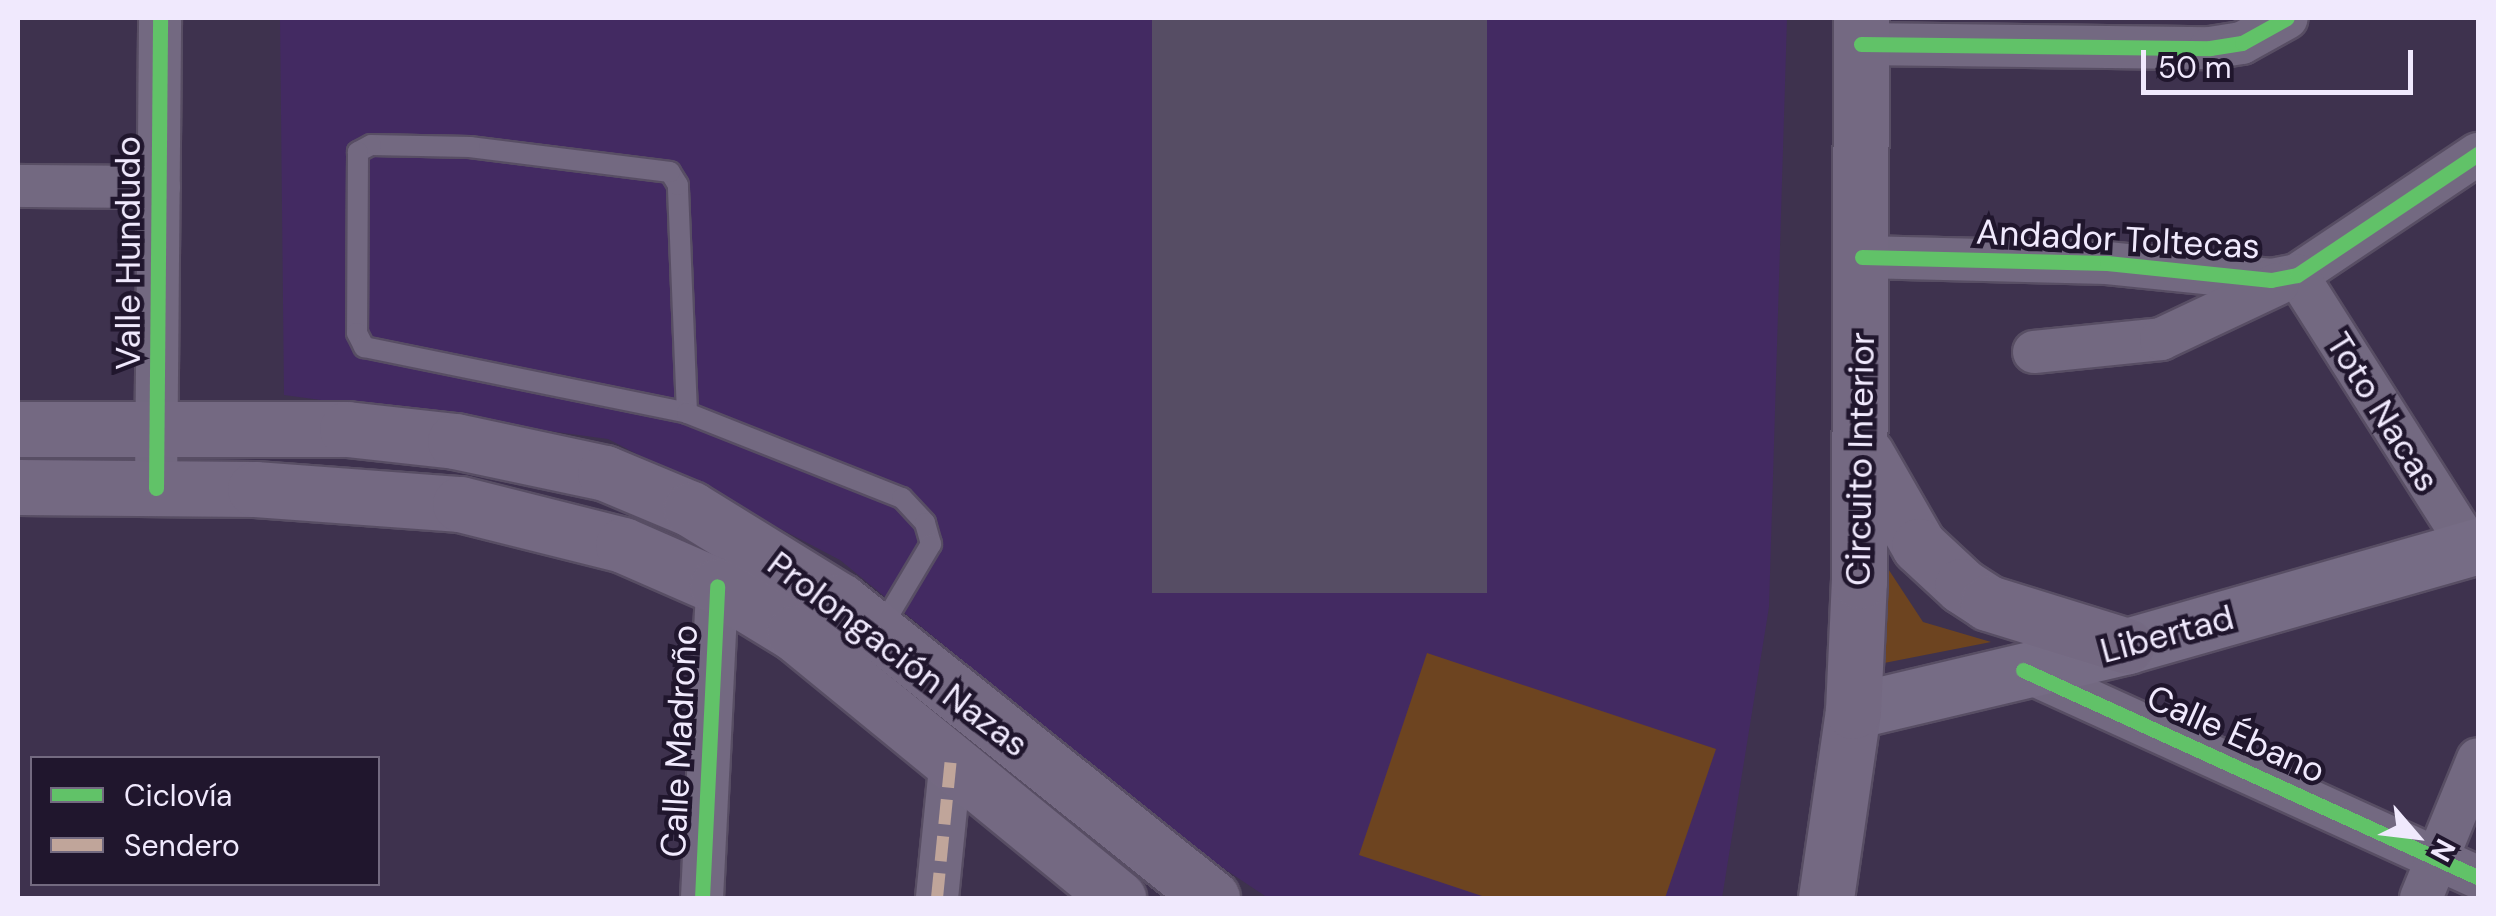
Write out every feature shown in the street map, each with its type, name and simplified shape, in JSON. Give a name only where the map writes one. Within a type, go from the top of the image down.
[{"type":"main road","name":"Circuito Interior","points":[[1826,898],[1853,711],[1862,448],[1861,31]]},
{"type":"main road","name":"Prolongación Nazas","points":[[18,429],[365,431],[455,441],[604,473],[691,508],[762,549],[858,649],[951,758],[1118,898]]},
{"type":"main road","points":[[1862,448],[1900,520],[1962,586],[2036,620],[2126,646]]},
{"type":"main road","name":"Prolongación Nazas","points":[[18,487],[156,488],[460,504],[623,544],[858,649],[1212,898]]},
{"type":"main road","name":"Libertad","points":[[1853,711],[2126,646],[2474,547]]},
{"type":"street","name":"Valle Hundudo","points":[[156,488],[160,18]]},
{"type":"street","points":[[1861,31],[2170,33],[2242,43],[2287,18]]},
{"type":"street","name":"Andador Toltecas","points":[[1862,257],[2107,263],[2244,280],[2296,275],[2467,160]]},
{"type":"street","points":[[18,186],[158,187]]},
{"type":"street","points":[[2034,352],[2161,338],[2296,275]]},
{"type":"street","name":"Toto Nacas","points":[[2296,275],[2474,547]]},
{"type":"street","name":"Calle Madroño","points":[[702,898],[717,586]]},
{"type":"street","name":"Calle Ébano","points":[[2023,670],[2478,877]]},
{"type":"street","points":[[938,898],[951,758]]},
{"type":"street","points":[[2421,898],[2478,759]]},
{"type":"lane","points":[[687,413],[678,185],[670,172],[470,147],[371,145],[358,152],[358,332],[370,352],[578,387],[687,413],[836,468],[916,510],[931,544],[858,649]]},
{"type":"shaded area","points":[[280,18],[1787,18],[1769,607],[1722,898],[1268,898],[1184,842],[840,560],[608,439],[284,395]]},
{"type":"shaded area","points":[[1881,558],[1923,622],[1991,642],[1879,664]]},
{"type":"shaded area","points":[[1427,653],[1716,749],[1665,898],[1488,898],[1359,855]]},
{"type":"building","points":[[1152,18],[1487,18],[1487,593],[1152,593]]},
{"type":"marked path","points":[[937,898],[951,758]]},
{"type":"cycle path","points":[[156,488],[160,18]]},
{"type":"cycle path","points":[[1861,44],[2210,48],[2242,43],[2287,18]]},
{"type":"cycle path","points":[[1862,257],[2107,263],[2271,280],[2297,275],[2478,154]]},
{"type":"cycle path","points":[[702,898],[717,586]]},
{"type":"cycle path","points":[[2023,670],[2478,877]]}]
